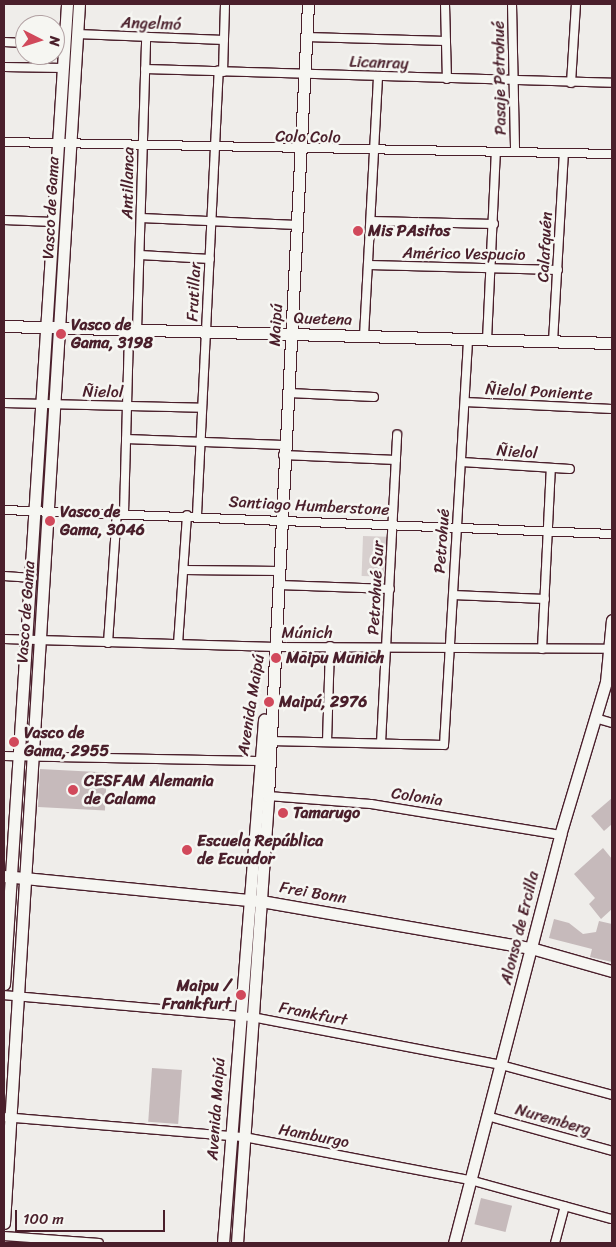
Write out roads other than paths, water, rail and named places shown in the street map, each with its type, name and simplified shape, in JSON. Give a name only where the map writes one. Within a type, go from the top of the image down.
[{"type":"street","name":"Vasco de Gama","points":[[4,984],[9,876],[22,756],[35,511],[60,327],[79,4]]},
{"type":"street","name":"Frutillar","points":[[197,515],[211,221],[225,4]]},
{"type":"street","name":"Maipú","points":[[276,647],[280,571],[279,518],[288,393],[308,4]]},
{"type":"street","points":[[445,4],[447,79]]},
{"type":"street","name":"Pasaje Petrohué","points":[[512,4],[515,152]]},
{"type":"street","points":[[571,83],[576,4]]},
{"type":"street","name":"Angelmó","points":[[77,34],[224,40]]},
{"type":"street","name":"Antillanca","points":[[108,643],[140,255],[146,37]]},
{"type":"street","points":[[306,37],[446,41]]},
{"type":"street","name":"Vasco de Gama","points":[[4,1223],[7,1117],[19,996],[49,512],[47,327],[63,65]]},
{"type":"street","points":[[4,67],[63,68]]},
{"type":"street","name":"Licanray","points":[[145,69],[612,84]]},
{"type":"street","points":[[364,336],[378,77]]},
{"type":"street","name":"Colo Colo","points":[[4,142],[300,151],[612,154]]},
{"type":"street","points":[[487,340],[492,268],[496,152]]},
{"type":"street","name":"Calafquén","points":[[552,342],[564,153]]},
{"type":"street","points":[[142,218],[297,225]]},
{"type":"street","points":[[4,220],[54,222]]},
{"type":"street","name":"Américo Vespucio","points":[[371,220],[494,224]]},
{"type":"street","points":[[140,255],[210,258]]},
{"type":"street","name":"Américo Vespucio","points":[[369,265],[558,270]]},
{"type":"street","name":"Quetena","points":[[4,326],[612,343]]},
{"type":"street","name":"Petrohué","points":[[381,743],[444,745],[468,339]]},
{"type":"street","points":[[288,393],[374,397]]},
{"type":"street","name":"Ñielol Poniente","points":[[464,402],[612,409]]},
{"type":"street","name":"Ñielol","points":[[4,404],[202,408]]},
{"type":"street","name":"Petrohué Sur","points":[[381,743],[397,434]]},
{"type":"street","points":[[126,439],[200,440],[283,450],[396,460]]},
{"type":"street","name":"Ñielol","points":[[462,462],[570,469]]},
{"type":"street","points":[[542,648],[551,468]]},
{"type":"street","name":"Santiago Humberstone","points":[[4,510],[279,518],[612,534]]},
{"type":"street","points":[[178,644],[187,515]]},
{"type":"street","points":[[184,570],[280,571]]},
{"type":"street","points":[[4,576],[32,578]]},
{"type":"street","points":[[279,585],[390,589]]},
{"type":"street","points":[[452,595],[545,600]]},
{"type":"street","name":"Alonso de Ercilla","points":[[454,1243],[560,835],[595,718],[611,649],[612,620]]},
{"type":"street","name":"Múnich","points":[[4,639],[276,647],[611,649]]},
{"type":"street","points":[[327,742],[330,646]]},
{"type":"street","name":"Avenida Maipú","points":[[237,1243],[268,796],[276,647]]},
{"type":"street","name":"Avenida Maipú","points":[[223,1243],[258,760],[276,647]]},
{"type":"street","points":[[595,718],[612,723]]},
{"type":"street","points":[[270,741],[381,743]]},
{"type":"street","points":[[4,756],[258,760]]},
{"type":"street","name":"Colonia","points":[[268,796],[371,804],[560,835]]},
{"type":"street","name":"Frei Bonn","points":[[9,876],[261,901],[532,948],[612,971]]},
{"type":"street","name":"Frankfurt","points":[[4,995],[252,1017],[501,1065],[612,1095]]},
{"type":"street","name":"Nuremberg","points":[[487,1116],[612,1151]]},
{"type":"street","name":"Hamburgo","points":[[7,1117],[244,1137],[470,1180],[612,1220]]},
{"type":"street","points":[[555,1243],[566,1206]]},
{"type":"street","points":[[4,1236],[100,1243]]},
{"type":"place","name":"Mis PAsitos","points":[[358,231]]},
{"type":"place","name":"Vasco de Gama, 3198","points":[[61,334]]},
{"type":"place","name":"Vasco de Gama, 3046","points":[[50,521]]},
{"type":"place","name":"Maipu Munich","points":[[276,658]]},
{"type":"place","name":"Maipú, 2976","points":[[269,702]]},
{"type":"place","name":"Vasco de Gama, 2955","points":[[14,742]]},
{"type":"place","name":"CESFAM Alemania de Calama","points":[[73,790]]},
{"type":"place","name":"Tamarugo","points":[[283,813]]},
{"type":"place","name":"Escuela República de Ecuador","points":[[187,850]]},
{"type":"place","name":"Maipu / Frankfurt","points":[[241,995]]}]
